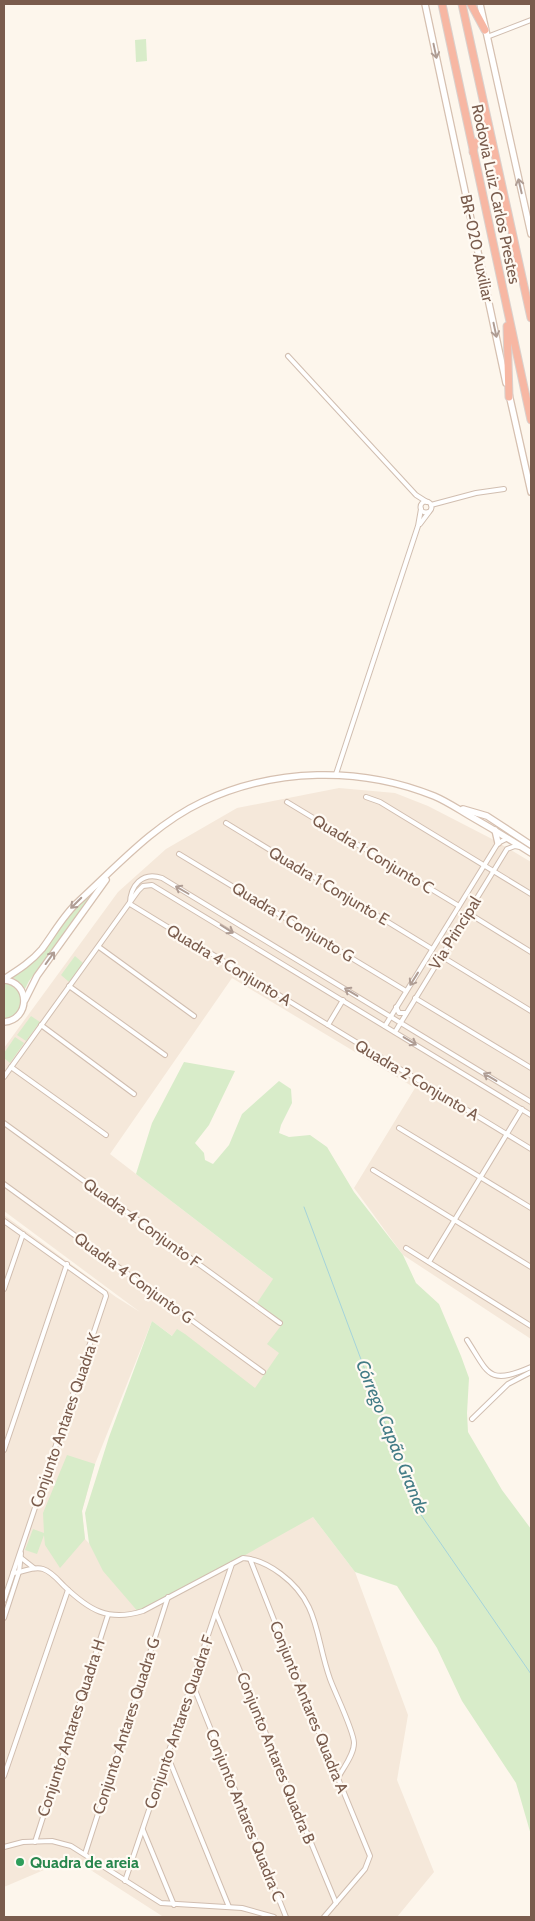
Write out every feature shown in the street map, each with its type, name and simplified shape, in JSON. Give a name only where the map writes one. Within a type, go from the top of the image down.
[{"type":"highway","name":"Rodovia Luiz Carlos Prestes","points":[[442,4],[531,420]]},
{"type":"highway","name":"Rodovia Luiz Carlos Prestes","points":[[462,4],[531,318]]},
{"type":"highway","points":[[471,4],[486,34]]},
{"type":"highway","points":[[473,154],[475,143],[482,139],[487,140],[493,146]]},
{"type":"highway","points":[[506,308],[509,397]]},
{"type":"main road","name":"BR-020 Auxiliar","points":[[425,4],[531,492]]},
{"type":"main road","points":[[480,4],[531,234]]},
{"type":"main road","points":[[4,979],[27,964],[36,955],[74,904],[158,830],[202,802],[254,783],[298,775],[336,774],[416,789],[454,806],[531,853]]},
{"type":"main road","points":[[454,806],[487,816],[531,845]]},
{"type":"main road","points":[[495,830],[498,843]]},
{"type":"main road","points":[[508,838],[516,835]]},
{"type":"main road","points":[[4,1030],[22,1012],[25,1000],[37,976],[112,871]]},
{"type":"main road","points":[[4,979],[20,987],[25,1000]]},
{"type":"main road","points":[[4,1022],[14,1020]]},
{"type":"street","points":[[486,34],[531,20]]},
{"type":"street","points":[[288,356],[416,495],[431,505]]},
{"type":"street","points":[[431,505],[476,493],[504,489]]},
{"type":"street","points":[[416,495],[423,512],[429,512]]},
{"type":"street","points":[[336,774],[418,526],[421,507],[427,502]]},
{"type":"street","points":[[418,526],[429,512],[431,505]]},
{"type":"street","points":[[366,797],[380,802],[531,894]]},
{"type":"street","name":"Quadra 1 Conjunto C","points":[[287,802],[459,906]]},
{"type":"street","name":"Quadra 1 Conjunto E","points":[[226,823],[432,949]]},
{"type":"street","points":[[498,843],[508,838]]},
{"type":"street","name":"Via Principal","points":[[384,1026],[498,843]]},
{"type":"street","name":"Via Principal","points":[[395,1032],[507,849],[515,846],[523,847]]},
{"type":"street","name":"Quadra 1 Conjunto G","points":[[179,854],[406,991]]},
{"type":"street","points":[[130,904],[131,892],[135,883],[151,876],[162,878],[531,1102]]},
{"type":"street","points":[[4,1077],[140,888],[152,885],[531,1115]]},
{"type":"street","points":[[197,911],[202,901]]},
{"type":"street","name":"Quadra 4 Conjunto A","points":[[130,904],[328,1025]]},
{"type":"street","points":[[468,913],[531,952]]},
{"type":"street","points":[[447,925],[457,931]]},
{"type":"street","points":[[99,947],[194,1016]]},
{"type":"street","points":[[441,956],[531,1011]]},
{"type":"street","points":[[426,959],[436,964]]},
{"type":"street","points":[[332,994],[338,984]]},
{"type":"street","points":[[70,986],[165,1055]]},
{"type":"street","points":[[415,998],[531,1068]]},
{"type":"street","points":[[328,1025],[343,1000]]},
{"type":"street","points":[[396,1007],[400,1013],[406,1013]]},
{"type":"street","name":"Quadra 2 Conjunto A","points":[[328,1025],[531,1149]]},
{"type":"street","points":[[41,1026],[134,1094]]},
{"type":"street","points":[[449,1065],[455,1055]]},
{"type":"street","points":[[11,1067],[106,1135]]},
{"type":"street","points":[[429,1262],[522,1109]]},
{"type":"street","name":"Quadra 4 Conjunto F","points":[[4,1123],[280,1323]]},
{"type":"street","points":[[399,1128],[531,1208]]},
{"type":"street","points":[[373,1170],[531,1267]]},
{"type":"street","name":"Quadra 4 Conjunto G","points":[[4,1184],[263,1372]]},
{"type":"street","points":[[4,1221],[67,1264],[4,1450]]},
{"type":"street","points":[[4,1289],[23,1234]]},
{"type":"street","points":[[406,1248],[531,1326]]},
{"type":"street","name":"Conjunto Antares Quadra K","points":[[20,1556],[106,1298],[105,1293],[67,1264]]},
{"type":"street","points":[[467,1340],[487,1370],[493,1375],[501,1377],[518,1373],[531,1367]]},
{"type":"street","points":[[472,1419],[508,1384],[531,1372]]},
{"type":"street","points":[[20,1556],[34,1568],[51,1573],[84,1604],[108,1615],[131,1615],[143,1611],[243,1558],[272,1567],[298,1588],[311,1607],[329,1678],[354,1739],[352,1753],[338,1778]]},
{"type":"street","points":[[4,1600],[19,1572],[20,1556]]},
{"type":"street","points":[[4,1618],[13,1582],[13,1573],[20,1556]]},
{"type":"street","name":"Conjunto Antares Quadra A","points":[[250,1559],[370,1856],[365,1869],[336,1903]]},
{"type":"street","name":"Conjunto Antares Quadra F","points":[[125,1881],[193,1685],[232,1564]]},
{"type":"street","points":[[13,1573],[34,1568]]},
{"type":"street","points":[[4,1580],[13,1582]]},
{"type":"street","points":[[4,1776],[68,1590]]},
{"type":"street","name":"Conjunto Antares Quadra G","points":[[85,1854],[168,1597]]},
{"type":"street","name":"Conjunto Antares Quadra B","points":[[216,1613],[336,1903]]},
{"type":"street","name":"Conjunto Antares Quadra H","points":[[34,1842],[108,1615]]},
{"type":"street","name":"Conjunto Antares Quadra C","points":[[193,1685],[286,1917]]},
{"type":"street","points":[[168,1757],[229,1907]]},
{"type":"street","points":[[143,1830],[174,1905]]},
{"type":"street","points":[[4,1846],[52,1841],[71,1846],[85,1854],[156,1901],[174,1905],[254,1910],[274,1917]]},
{"type":"street","points":[[324,1917],[336,1903]]},
{"type":"shaded area","points":[[339,788],[395,793],[428,806],[494,840],[531,862],[531,1339],[403,1255],[354,1188],[415,1088],[232,978],[110,1154],[273,1279],[283,1323],[286,1358],[259,1400],[152,1321],[95,1464],[82,1511],[85,1539],[109,1565],[313,1517],[355,1572],[408,1715],[397,1780],[434,1872],[397,1917],[162,1916],[72,1858],[4,1887],[4,1215],[116,1297],[140,1312],[4,1211],[4,1048],[118,892],[166,849],[237,808]]},
{"type":"green space","points":[[146,39],[147,61],[136,62],[135,40]]},
{"type":"green space","points":[[104,880],[25,989],[11,976],[21,970],[74,907]]},
{"type":"green space","points":[[75,956],[83,963],[69,982],[61,975]]},
{"type":"green space","points":[[4,981],[16,985],[23,996],[18,1015],[4,1021]]},
{"type":"green space","points":[[31,1016],[40,1022],[26,1041],[17,1035]]},
{"type":"green space","points":[[15,1037],[24,1043],[10,1063],[4,1058],[4,1053]]},
{"type":"green space","points":[[184,1062],[235,1071],[209,1125],[195,1143],[204,1153],[205,1160],[213,1164],[229,1145],[242,1114],[279,1081],[291,1089],[292,1103],[279,1133],[289,1137],[310,1135],[327,1147],[354,1192],[403,1255],[416,1283],[439,1304],[469,1378],[468,1432],[502,1490],[531,1529],[531,1835],[516,1783],[462,1701],[437,1648],[397,1586],[355,1572],[313,1517],[140,1614],[103,1571],[89,1543],[85,1513],[109,1437],[152,1321],[172,1336],[177,1329],[185,1334],[255,1388],[279,1353],[267,1344],[283,1323],[257,1303],[273,1279],[136,1174],[152,1123]]},
{"type":"green space","points":[[67,1455],[95,1464],[82,1511],[85,1539],[60,1568],[45,1545],[44,1535],[37,1554],[25,1550],[33,1529],[44,1533],[43,1513]]},
{"type":"waterway","name":"Córrego Capão Grande","points":[[304,1207],[417,1509],[531,1674]]},
{"type":"place","name":"Quadra de areia","points":[[20,1862]]}]
